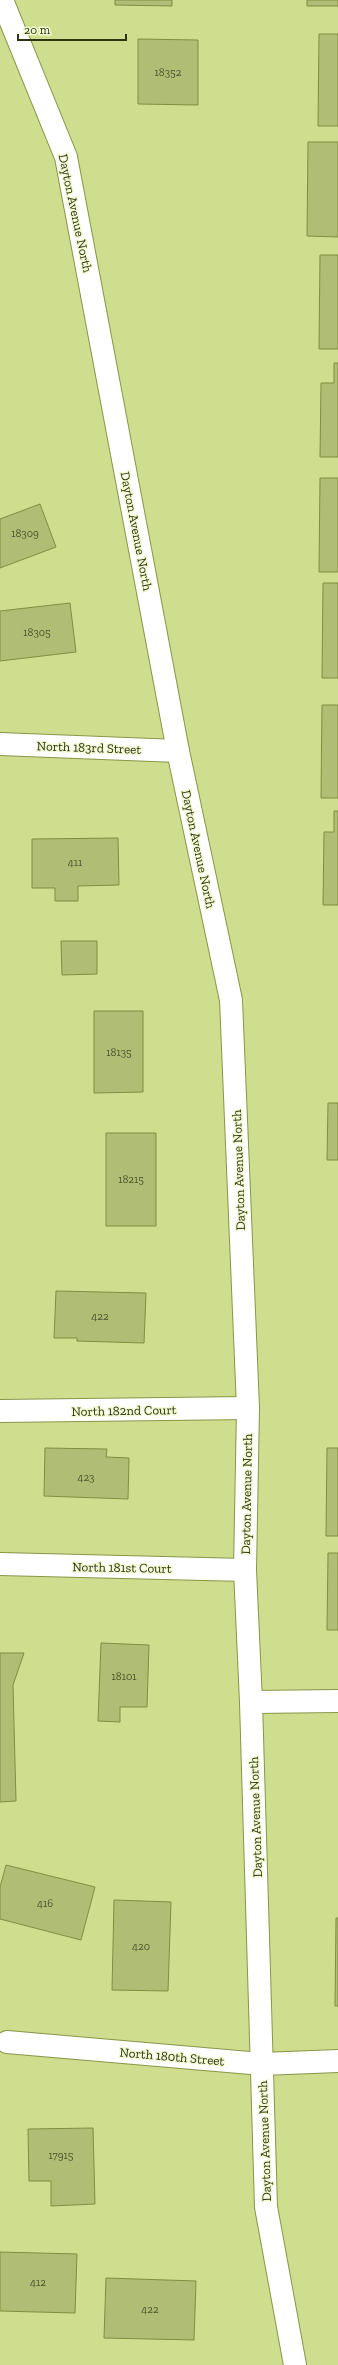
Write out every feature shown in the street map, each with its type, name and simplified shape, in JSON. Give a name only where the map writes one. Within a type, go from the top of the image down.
[{"type":"street","name":"Dayton Avenue North","points":[[2,0],[66,158],[178,751],[231,1000],[248,1408],[245,1570],[251,1702],[266,2207],[295,2365]]},
{"type":"street","name":"North 183rd Street","points":[[0,744],[178,751]]},
{"type":"street","name":"North 182nd Court","points":[[0,1411],[248,1408]]},
{"type":"street","name":"North 181st Court","points":[[0,1564],[245,1570]]},
{"type":"street","points":[[251,1702],[338,1702]]},
{"type":"street","name":"North 180th Street","points":[[7,2042],[262,2064],[338,2061]]},
{"type":"building","points":[[115,0],[172,0],[172,6],[115,5]]},
{"type":"building","points":[[307,0],[338,0],[338,6],[307,6]]},
{"type":"building","points":[[319,34],[338,34],[338,126],[318,126]]},
{"type":"building","points":[[138,39],[198,40],[198,105],[138,104]]},
{"type":"building","points":[[308,142],[338,142],[338,237],[307,236]]},
{"type":"building","points":[[320,255],[338,255],[338,349],[319,349]]},
{"type":"building","points":[[334,363],[338,363],[338,457],[320,457],[321,383],[334,383]]},
{"type":"building","points":[[320,478],[338,478],[338,572],[319,572]]},
{"type":"building","points":[[40,504],[56,547],[0,568],[0,519]]},
{"type":"building","points":[[323,583],[338,583],[338,678],[322,678]]},
{"type":"building","points":[[70,603],[76,652],[0,661],[0,611]]},
{"type":"building","points":[[322,705],[338,705],[338,798],[321,798]]},
{"type":"building","points":[[334,811],[338,811],[338,905],[323,905],[324,832],[334,832]]},
{"type":"building","points":[[118,838],[119,885],[78,886],[78,901],[55,901],[55,888],[32,888],[32,839]]},
{"type":"building","points":[[61,941],[97,941],[97,974],[62,975]]},
{"type":"building","points":[[94,1011],[143,1011],[143,1092],[94,1093]]},
{"type":"building","points":[[328,1103],[338,1103],[338,1160],[327,1160]]},
{"type":"building","points":[[106,1133],[156,1133],[156,1226],[106,1226]]},
{"type":"building","points":[[56,1291],[146,1293],[144,1343],[77,1341],[77,1338],[54,1338]]},
{"type":"building","points":[[45,1448],[107,1449],[106,1457],[129,1458],[128,1499],[44,1496]]},
{"type":"building","points":[[327,1448],[338,1448],[338,1536],[326,1536]]},
{"type":"building","points":[[328,1553],[338,1553],[338,1630],[327,1630]]},
{"type":"building","points":[[101,1643],[149,1645],[147,1707],[120,1707],[120,1722],[98,1721]]},
{"type":"building","points":[[0,1653],[24,1653],[13,1685],[16,1801],[0,1802]]},
{"type":"building","points":[[6,1865],[95,1887],[81,1940],[0,1919],[0,1887]]},
{"type":"building","points":[[114,1900],[171,1902],[168,1991],[112,1990]]},
{"type":"building","points":[[336,1918],[338,1918],[338,2006],[335,2006]]},
{"type":"building","points":[[93,2128],[95,2204],[51,2206],[51,2181],[29,2181],[28,2129]]},
{"type":"building","points":[[0,2252],[77,2254],[75,2313],[0,2311]]},
{"type":"building","points":[[106,2278],[196,2281],[194,2340],[104,2338]]}]
